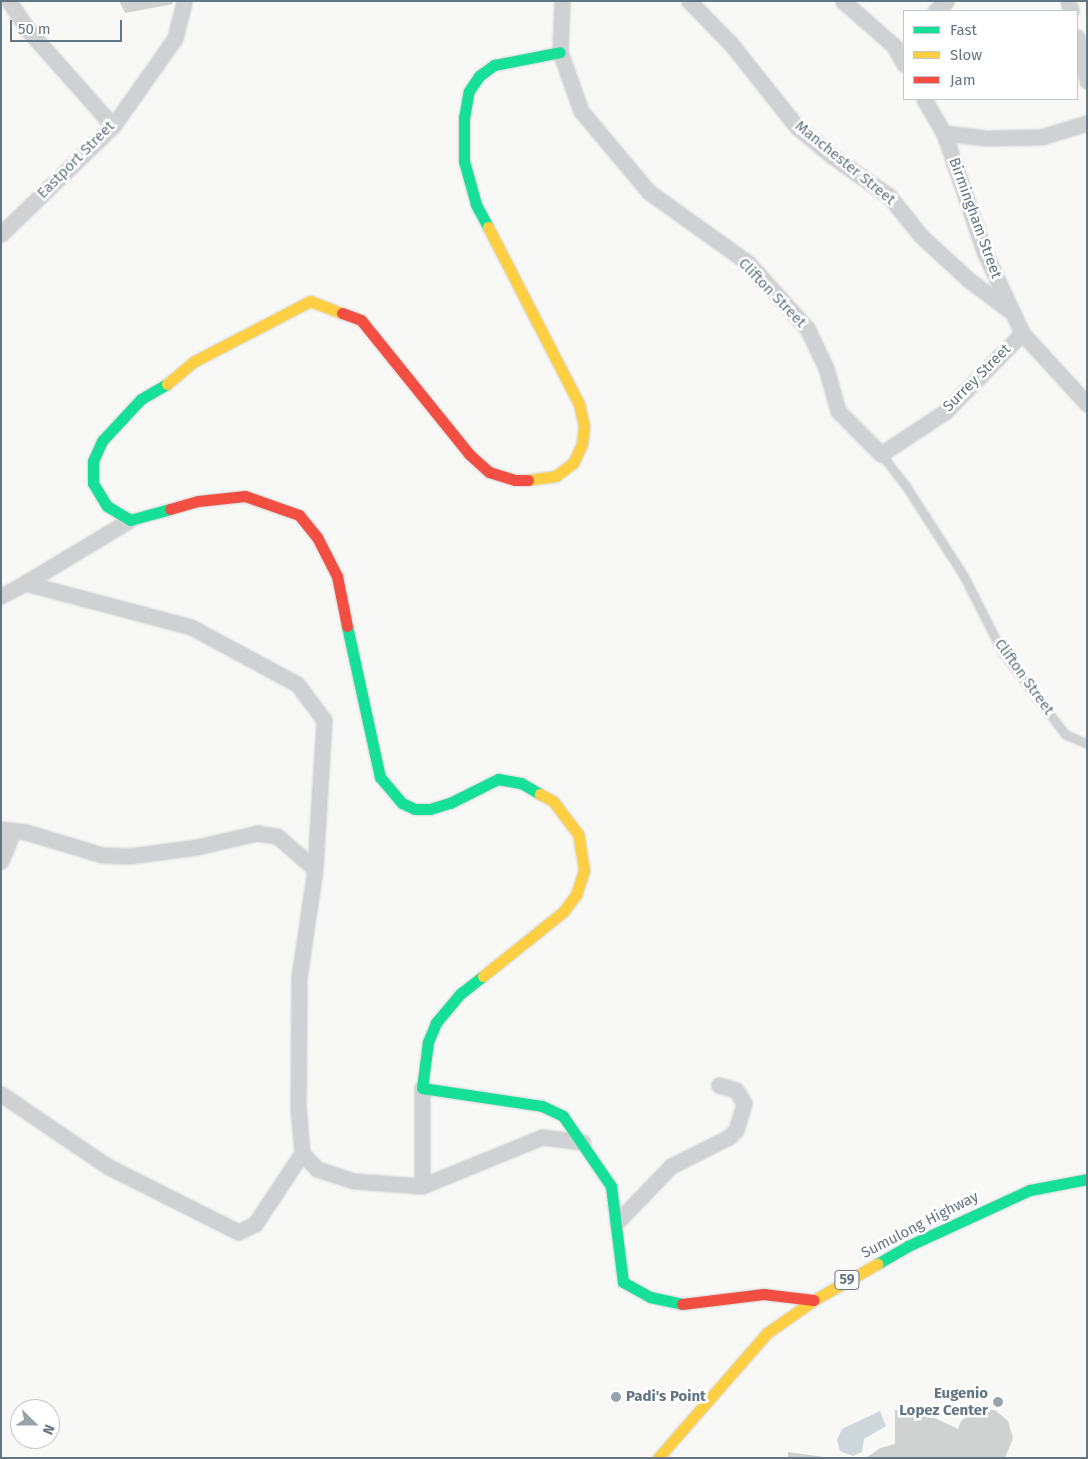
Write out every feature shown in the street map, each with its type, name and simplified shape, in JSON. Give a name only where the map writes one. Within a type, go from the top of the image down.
[{"type":"street","points":[[9,1],[28,30],[113,126]]},
{"type":"street","name":"Eastport Street","points":[[3,229],[113,126],[175,38],[184,1]]},
{"type":"street","name":"Clifton Street","points":[[562,1],[560,52],[581,110],[649,192],[748,264],[807,328],[826,368],[838,411],[881,454]]},
{"type":"street","name":"Manchester Street","points":[[688,1],[737,51],[797,127],[832,156],[889,196],[921,236],[1013,313]]},
{"type":"street","points":[[842,1],[899,42],[903,60]]},
{"type":"street","points":[[936,10],[946,1]]},
{"type":"street","points":[[1078,41],[1087,81]]},
{"type":"street","points":[[130,520],[107,506],[93,483],[93,461],[102,441],[121,417],[192,362],[310,301],[361,320],[469,454],[489,472],[515,480],[538,480],[556,476],[573,462],[582,444],[584,425],[579,404],[476,204],[464,161],[464,118],[469,91],[479,76],[494,65],[560,52]]},
{"type":"street","name":"Birmingham Street","points":[[925,100],[944,133],[984,251],[1022,333],[1087,404]]},
{"type":"street","points":[[944,133],[986,138],[1041,137],[1087,123]]},
{"type":"street","name":"Surrey Street","points":[[881,454],[946,411],[1022,333]]},
{"type":"street","points":[[1,596],[130,520],[198,500],[245,496],[299,515],[317,537],[337,576],[372,749],[380,777],[402,803],[415,809],[430,810],[450,803],[498,779],[521,783],[553,801],[578,834],[584,870],[576,895],[563,912],[509,952],[460,994],[436,1023],[428,1042],[422,1088],[422,1186]]},
{"type":"street","points":[[25,582],[191,627],[297,684],[324,720],[315,869],[299,978],[298,1107],[302,1153],[317,1169],[336,1178],[422,1186],[542,1137],[583,1142]]},
{"type":"street","points":[[1,861],[7,830],[102,855],[129,856],[197,847],[257,833],[276,836],[315,869]]},
{"type":"street","points":[[617,1222],[671,1166],[729,1137],[736,1130],[744,1103],[736,1090],[719,1086]]},
{"type":"street","points":[[422,1088],[542,1106],[563,1116],[583,1142],[611,1186],[617,1222],[616,1242],[623,1282],[650,1297],[689,1305],[763,1294],[814,1300]]},
{"type":"street","points":[[1,1094],[107,1166],[238,1232],[255,1224],[302,1153]]},
{"type":"street","name":"Sumulong Highway","points":[[658,1458],[767,1333],[814,1300],[908,1246],[991,1207],[1030,1190],[1087,1179]]},
{"type":"lane","name":"Clifton Street","points":[[881,454],[906,486],[964,576],[1003,653],[1066,735],[1087,744]]},
{"type":"shaded area","points":[[880,1411],[886,1426],[864,1439],[862,1452],[853,1456],[840,1451],[837,1440],[842,1429]]},
{"type":"building","points":[[119,1],[172,1],[173,4],[125,13]]},
{"type":"building","points":[[976,1409],[995,1410],[1008,1421],[1013,1438],[1005,1458],[866,1458],[880,1448],[895,1444],[895,1410],[920,1411],[958,1429],[961,1421]]},
{"type":"building","points":[[788,1452],[824,1457],[824,1458],[788,1458]]},
{"type":"traffic: fast","points":[[488,227],[476,204],[464,161],[464,118],[469,91],[479,76],[494,65],[560,52]]},
{"type":"traffic: fast","points":[[167,384],[141,399],[102,441],[93,461],[93,483],[107,506],[130,520],[170,509]]},
{"type":"traffic: fast","points":[[347,626],[380,777],[402,803],[415,809],[430,809],[450,803],[498,779],[521,783],[540,794]]},
{"type":"traffic: fast","points":[[483,976],[460,994],[436,1023],[428,1042],[422,1088],[542,1106],[563,1116],[611,1186],[623,1282],[650,1297],[682,1304]]},
{"type":"traffic: fast","points":[[877,1264],[908,1246],[1030,1190],[1087,1179]]},
{"type":"traffic: slow","points":[[488,227],[579,404],[584,425],[582,444],[573,463],[556,476],[528,480]]},
{"type":"traffic: slow","points":[[167,384],[193,362],[310,301],[342,313]]},
{"type":"traffic: slow","points":[[483,976],[563,912],[576,895],[584,870],[578,834],[553,801],[540,794]]},
{"type":"traffic: slow","points":[[658,1458],[767,1333],[814,1300],[877,1264]]},
{"type":"traffic: jam","points":[[342,313],[361,320],[469,454],[489,472],[515,480],[528,480]]},
{"type":"traffic: jam","points":[[170,509],[198,501],[245,496],[299,515],[317,537],[337,576],[347,626]]},
{"type":"traffic: jam","points":[[682,1304],[763,1294],[814,1300]]},
{"type":"place","name":"Padi's Point","points":[[616,1397]]},
{"type":"place","name":"Eugenio Lopez Center","points":[[998,1402]]}]
